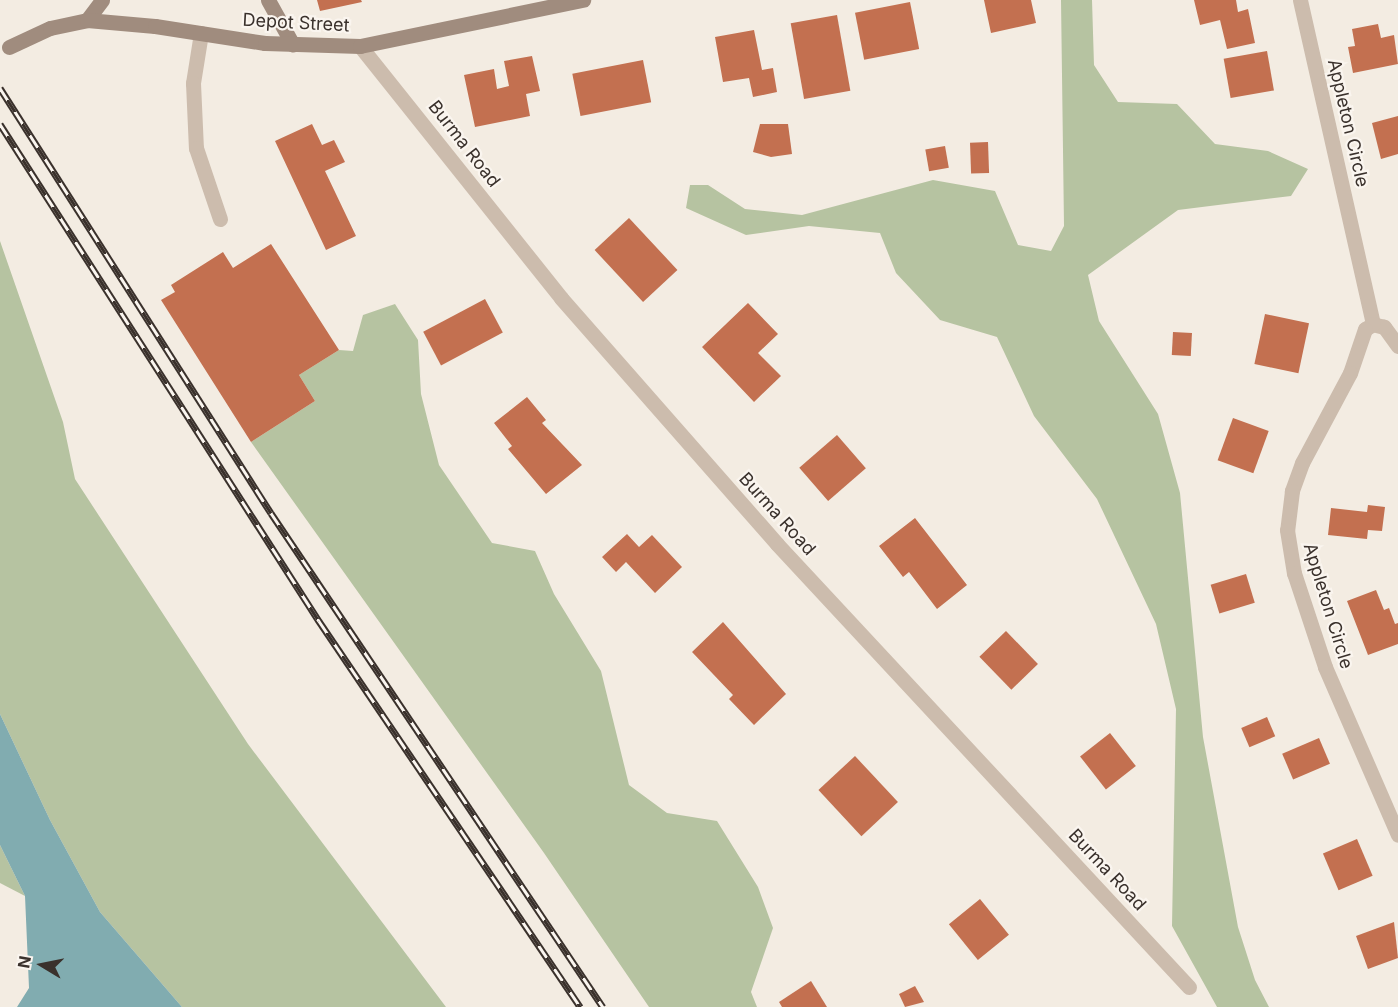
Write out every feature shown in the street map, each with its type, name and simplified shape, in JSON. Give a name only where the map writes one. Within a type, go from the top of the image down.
[{"type":"main road","points":[[87,20],[102,0]]},
{"type":"main road","points":[[268,0],[292,45]]},
{"type":"main road","name":"Depot Street","points":[[9,47],[50,28],[87,20],[292,45],[360,46],[583,0]]},
{"type":"street","name":"Appleton Circle","points":[[1300,0],[1373,324],[1365,329],[1350,373],[1302,464],[1291,498],[1287,530],[1294,573],[1326,667],[1398,835]]},
{"type":"street","points":[[201,33],[193,83],[196,148],[220,219]]},
{"type":"street","name":"Burma Road","points":[[360,46],[561,298],[754,518],[1189,987]]},
{"type":"street","points":[[1373,324],[1384,327],[1398,346]]},
{"type":"green space","points":[[1061,0],[1092,0],[1094,65],[1118,102],[1177,104],[1215,144],[1268,151],[1308,169],[1291,196],[1178,210],[1088,275],[1099,321],[1158,414],[1180,493],[1203,737],[1238,927],[1255,980],[1269,1007],[1217,1007],[1172,926],[1176,709],[1156,624],[1097,499],[1034,416],[997,337],[940,320],[896,273],[880,233],[809,226],[746,235],[686,208],[690,185],[708,185],[745,209],[802,215],[933,180],[995,191],[1018,245],[1051,251],[1064,226]]},
{"type":"green space","points":[[0,241],[63,422],[75,479],[248,744],[446,1007],[182,1007],[100,912],[50,820],[0,714]]},
{"type":"green space","points":[[395,304],[418,340],[421,394],[439,465],[492,543],[535,551],[554,594],[601,671],[629,785],[667,813],[717,821],[758,887],[773,928],[751,992],[757,1007],[649,1007],[544,853],[251,442],[315,401],[299,375],[339,350],[353,351],[363,315]]},
{"type":"green space","points":[[0,845],[25,896],[0,883]]},
{"type":"water","points":[[0,714],[50,820],[100,912],[182,1007],[17,1007],[29,988],[25,896],[0,845]]},
{"type":"building","points":[[317,0],[361,0],[362,2],[320,11]]},
{"type":"building","points":[[984,0],[1031,0],[1036,23],[991,33]]},
{"type":"building","points":[[1194,0],[1236,0],[1238,12],[1248,9],[1255,43],[1227,49],[1220,20],[1200,25]]},
{"type":"building","points":[[910,2],[919,49],[864,60],[855,13]]},
{"type":"building","points":[[837,15],[850,91],[804,99],[791,23]]},
{"type":"building","points":[[1378,24],[1381,38],[1394,35],[1398,64],[1353,73],[1348,47],[1355,46],[1352,29]]},
{"type":"building","points":[[754,30],[762,70],[773,68],[777,92],[753,97],[749,78],[723,82],[715,37]]},
{"type":"building","points":[[1267,51],[1274,90],[1231,98],[1224,59]]},
{"type":"building","points":[[532,56],[540,91],[526,94],[530,116],[475,127],[464,75],[494,69],[497,89],[509,86],[504,61]]},
{"type":"building","points":[[643,60],[651,102],[581,116],[572,74]]},
{"type":"building","points":[[1398,116],[1398,154],[1381,159],[1372,123]]},
{"type":"building","points":[[312,124],[322,145],[334,140],[345,162],[325,171],[356,236],[326,250],[275,141]]},
{"type":"building","points":[[760,124],[788,124],[792,154],[771,157],[753,152]]},
{"type":"building","points":[[988,142],[989,173],[971,174],[970,143]]},
{"type":"building","points":[[945,146],[949,168],[929,171],[925,149]]},
{"type":"building","points":[[629,218],[677,270],[643,302],[595,250]]},
{"type":"building","points":[[271,244],[339,350],[299,375],[315,401],[251,442],[161,300],[175,292],[171,285],[223,252],[233,268]]},
{"type":"building","points":[[485,299],[503,333],[441,365],[423,332]]},
{"type":"building","points":[[748,303],[778,334],[758,353],[781,376],[754,402],[702,347]]},
{"type":"building","points":[[1265,314],[1309,323],[1298,373],[1254,364]]},
{"type":"building","points":[[1173,332],[1192,333],[1191,356],[1172,355]]},
{"type":"building","points":[[527,397],[546,420],[542,423],[582,465],[546,494],[508,449],[512,446],[494,423]]},
{"type":"building","points":[[1233,418],[1269,431],[1253,473],[1218,460]]},
{"type":"building","points":[[837,435],[866,468],[828,501],[799,468]]},
{"type":"building","points":[[1368,505],[1385,507],[1382,531],[1368,530],[1367,539],[1328,535],[1331,508],[1367,512]]},
{"type":"building","points":[[915,518],[967,585],[937,609],[909,572],[903,577],[879,546]]},
{"type":"building","points":[[627,534],[639,547],[652,535],[682,567],[655,593],[626,562],[616,572],[602,557]]},
{"type":"building","points":[[1246,574],[1255,603],[1219,614],[1211,585]]},
{"type":"building","points":[[1376,590],[1384,610],[1389,608],[1395,624],[1398,623],[1398,644],[1368,655],[1347,601]]},
{"type":"building","points":[[723,622],[786,694],[754,725],[729,699],[733,695],[692,652]]},
{"type":"building","points":[[1006,631],[1038,664],[1011,690],[979,657]]},
{"type":"building","points":[[1267,717],[1275,736],[1249,747],[1241,728]]},
{"type":"building","points":[[1110,733],[1136,766],[1106,789],[1080,756]]},
{"type":"building","points":[[1319,738],[1330,764],[1293,779],[1282,754]]},
{"type":"building","points":[[855,756],[898,802],[861,836],[818,790]]},
{"type":"building","points":[[1357,839],[1373,876],[1339,890],[1323,853]]},
{"type":"building","points":[[980,899],[1009,935],[978,960],[949,924]]},
{"type":"building","points":[[1394,922],[1398,958],[1368,969],[1356,936]]},
{"type":"building","points":[[811,981],[827,1007],[782,1007],[779,1002]]},
{"type":"building","points":[[915,986],[924,1002],[905,1007],[899,994]]},
{"type":"railway","points":[[0,88],[271,513],[603,1007]]},
{"type":"railway","points":[[0,124],[319,621],[580,1007]]}]
